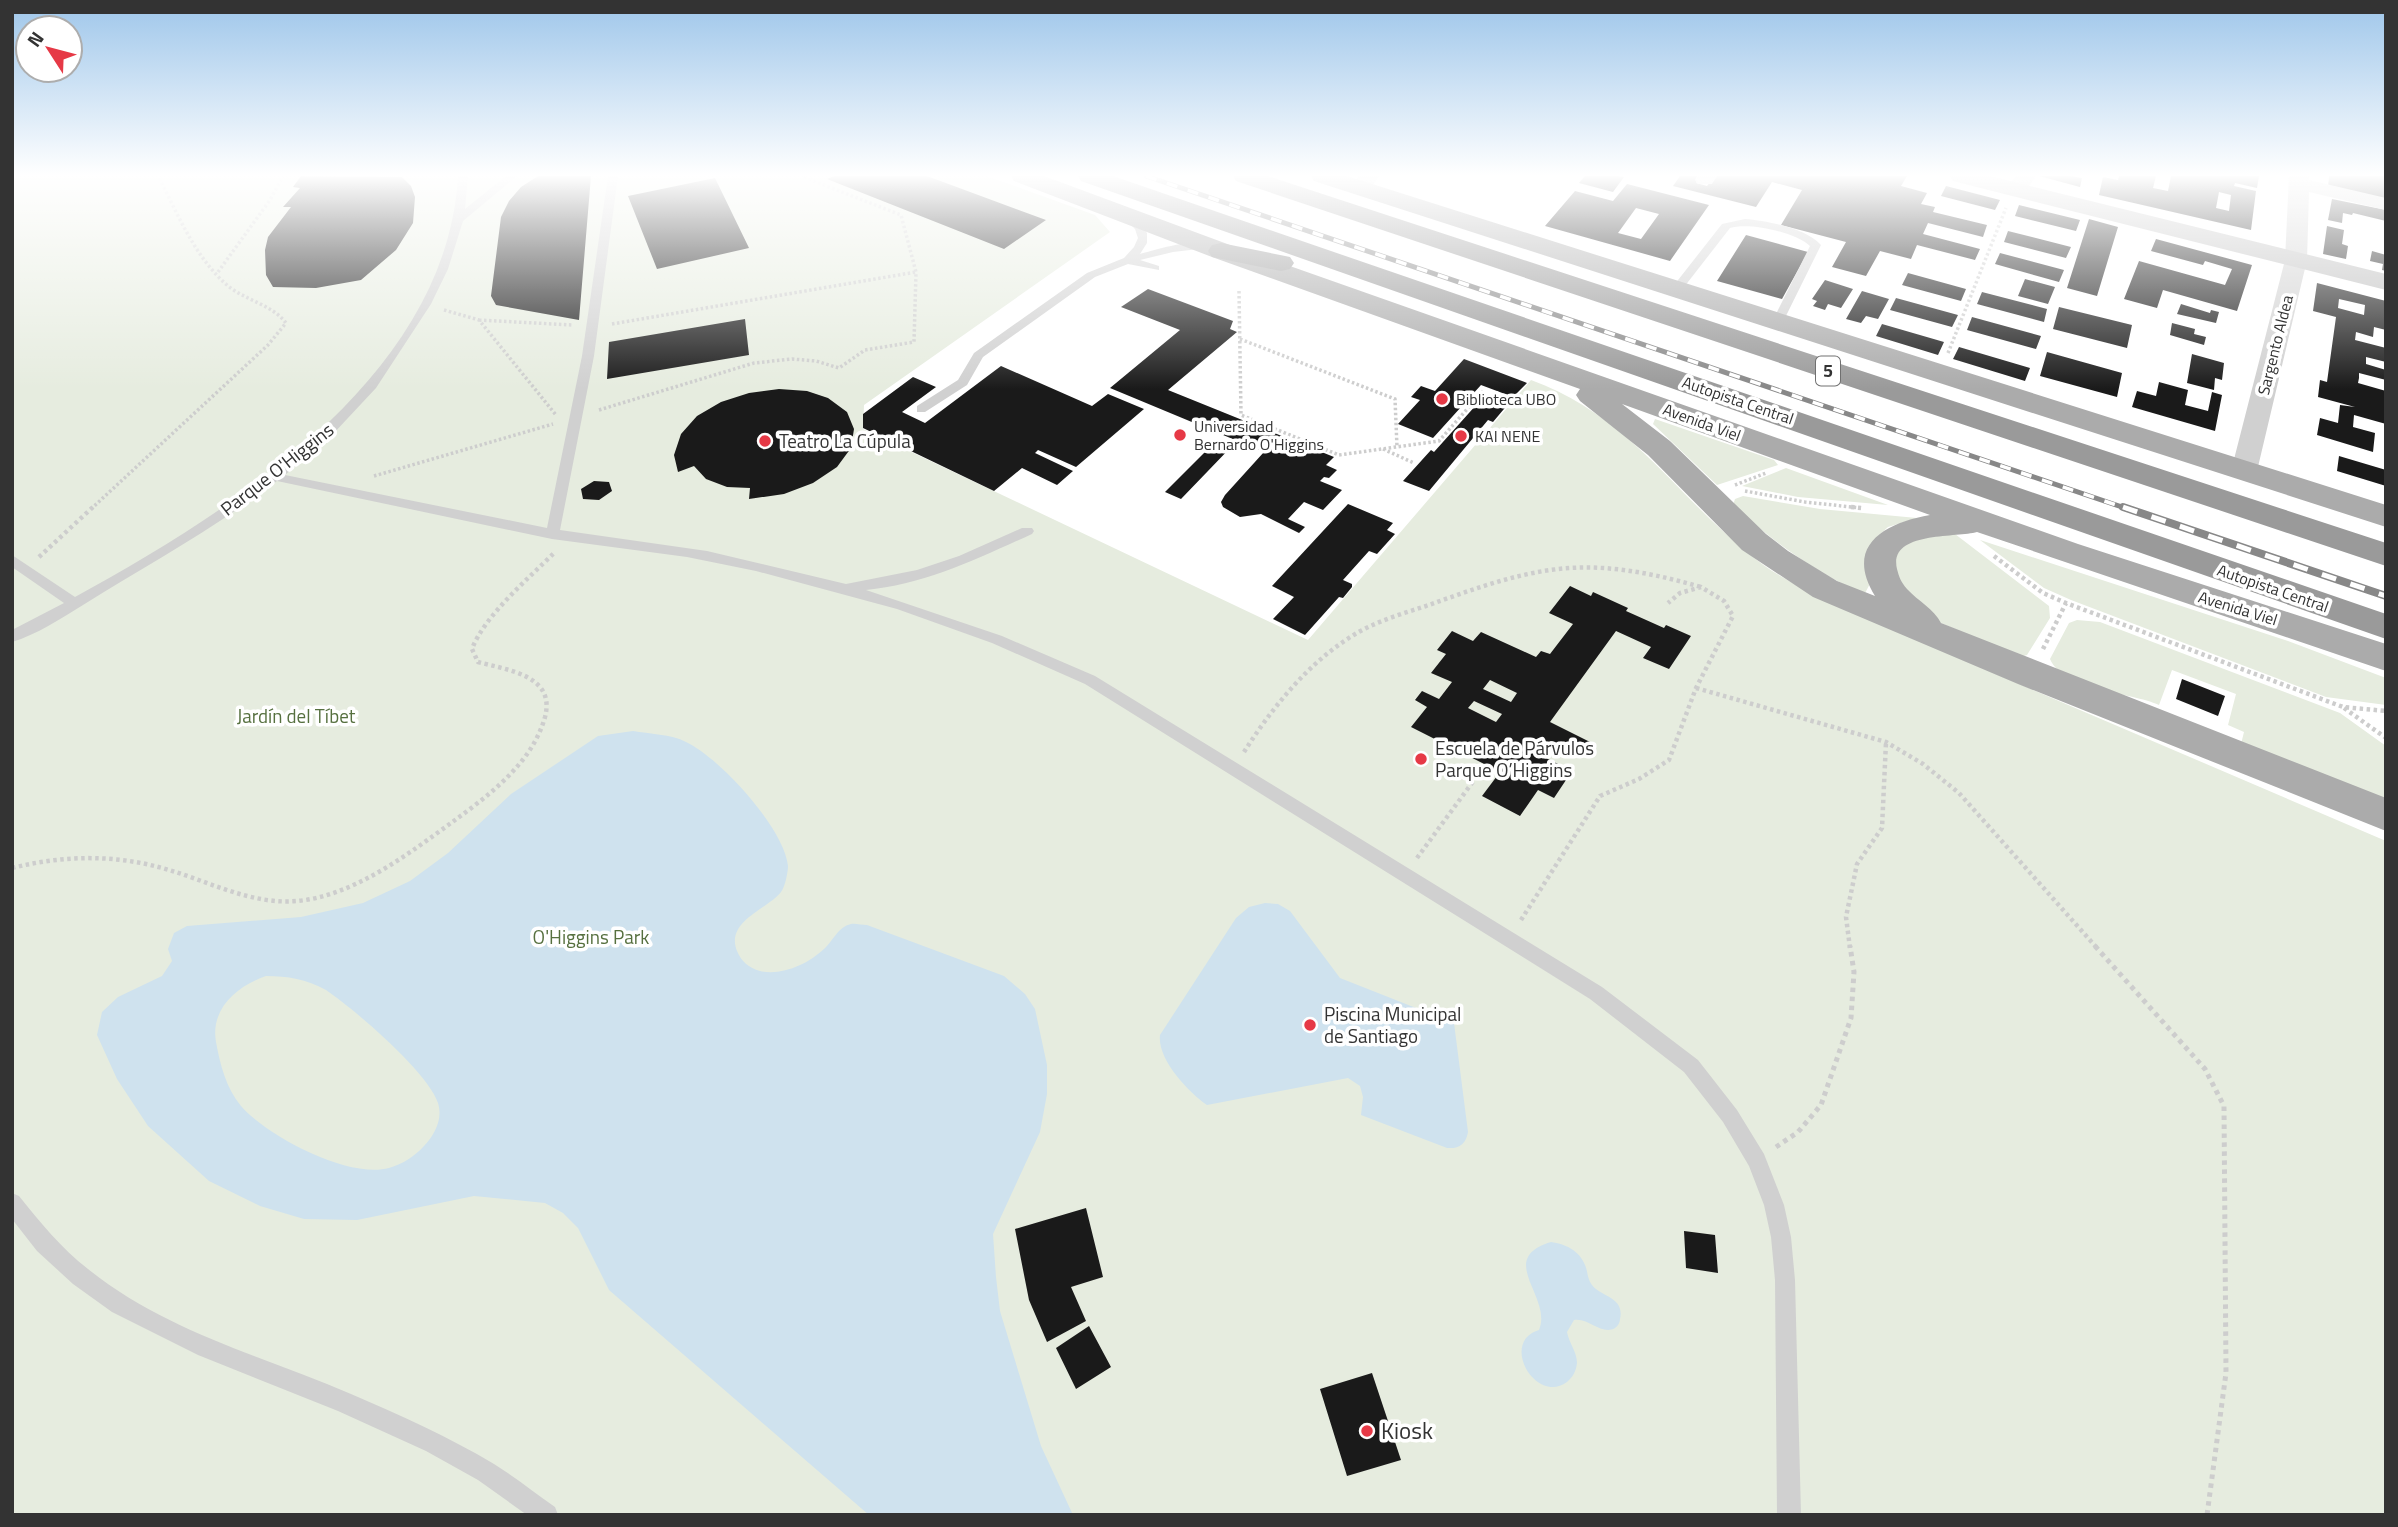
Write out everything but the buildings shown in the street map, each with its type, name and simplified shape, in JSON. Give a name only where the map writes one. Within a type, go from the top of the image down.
[{"type":"highway","name":"Autopista Central","points":[[1297,247],[2386,627]]},
{"type":"highway","name":"5","points":[[1457,247],[2386,555]]},
{"type":"highway","points":[[1482,247],[1569,285]]},
{"type":"highway","points":[[1214,248],[1497,316]]},
{"type":"main road","points":[[1556,247],[1778,322],[2386,516]]},
{"type":"main road","name":"Avenida Viel","points":[[1214,248],[1558,371],[1991,540],[2386,658]]},
{"type":"main road","points":[[1558,371],[1645,435],[1729,519],[1776,559],[1825,589],[2031,675],[2386,816]]},
{"type":"main road","points":[[1949,640],[1905,607],[1893,594],[1881,574],[1882,557],[1893,540],[1914,529],[1940,523],[1991,540]]},
{"type":"street","points":[[2251,247],[2386,282]]},
{"type":"street","name":"Sargento Aldea","points":[[2244,471],[2296,260],[2296,247]]},
{"type":"lane","name":"Parque O'Higgins","points":[[12,637],[75,604],[193,533],[273,476],[313,443],[363,395],[399,347],[425,304],[450,247]]},
{"type":"lane","points":[[552,534],[567,475],[595,327],[604,247]]},
{"type":"lane","points":[[1128,260],[1140,247]]},
{"type":"lane","points":[[1677,289],[1709,247]]},
{"type":"lane","points":[[1778,322],[1815,247]]},
{"type":"lane","points":[[921,409],[963,382],[978,355],[1091,275],[1128,260],[1174,250],[1214,248]]},
{"type":"lane","points":[[1128,260],[1155,268]]},
{"type":"lane","points":[[273,476],[552,534],[703,556],[835,586],[937,617],[1090,680],[1406,873],[1596,993],[1691,1066],[1730,1116],[1757,1161],[1774,1205],[1781,1237],[1785,1280],[1786,1508]]},
{"type":"lane","points":[[835,586],[872,585],[903,580],[959,561],[1027,531]]},
{"type":"lane","points":[[12,560],[75,604]]},
{"type":"lane","points":[[12,1203],[29,1227],[71,1269],[104,1295],[155,1326],[345,1403],[416,1437],[486,1472],[547,1515]]},
{"type":"path","points":[[26,570],[281,332],[285,320],[237,294],[195,247]]},
{"type":"path","points":[[218,272],[236,247]]},
{"type":"path","points":[[576,417],[754,363],[792,359],[816,361],[839,368],[865,350],[914,342],[916,271],[910,247]]},
{"type":"path","points":[[1940,373],[1991,247]]},
{"type":"path","points":[[425,304],[479,320],[595,327],[916,271]]},
{"type":"path","points":[[1239,291],[1241,415],[1339,455],[1439,440],[1484,390]]},
{"type":"path","points":[[330,489],[561,422],[479,320]]},
{"type":"path","points":[[1240,339],[1395,399],[1397,447]]},
{"type":"path","points":[[1382,449],[1414,463]]},
{"type":"path","points":[[1772,470],[1727,487],[1805,502],[1868,508]]},
{"type":"path","points":[[12,868],[65,858],[124,860],[150,864],[260,899],[287,901],[318,897],[399,858],[466,812],[488,793],[517,763],[540,729],[548,697],[545,690],[537,681],[478,662],[473,654],[473,645],[506,604],[572,536]]},
{"type":"path","points":[[1991,540],[2043,593],[2343,707],[2386,737]]},
{"type":"path","points":[[1235,768],[1261,725],[1328,654],[1355,635],[1412,610],[1466,592],[1555,570],[1578,568],[1658,575],[1701,587],[1724,601],[1733,616],[1696,688],[1669,760],[1639,779],[1600,796],[1510,938]]},
{"type":"path","points":[[1668,603],[1680,593],[1701,587]]},
{"type":"path","points":[[2031,675],[2066,603]]},
{"type":"path","points":[[1696,688],[1886,742],[1923,764],[1959,793],[2205,1069],[2224,1106],[2226,1373],[2207,1515]]},
{"type":"path","points":[[2343,707],[2386,711]]},
{"type":"path","points":[[1757,1161],[1798,1132],[1821,1105],[1851,1018],[1854,972],[1846,917],[1857,864],[1882,828],[1886,742]]},
{"type":"path","points":[[1406,873],[1480,772]]},
{"type":"green space","name":"O'Higgins Park","points":[[12,247],[1088,247],[864,405],[863,429],[1308,640],[1531,380],[1565,395],[1595,413],[1647,456],[1747,552],[1796,585],[1849,611],[2386,841],[2386,1515],[12,1515]]},
{"type":"green space","points":[[1655,419],[1774,460],[1778,465],[1717,485],[1653,424]]},
{"type":"green space","points":[[1786,468],[1888,505],[1798,497],[1742,486]]},
{"type":"green space","points":[[1743,496],[1820,509],[1917,518],[1888,527],[1875,539],[1872,580],[1864,595],[1811,566],[1764,532],[1733,505],[1735,499]]},
{"type":"green space","points":[[1955,534],[2049,606],[2050,618],[2027,655],[2020,657],[1934,620],[1896,583],[1894,562],[1899,549],[1913,540]]},
{"type":"green space","points":[[1980,540],[2288,641],[2386,678],[2386,705],[2326,697],[2071,600],[2044,588]]},
{"type":"green space","points":[[2077,620],[2100,622],[2340,713],[2386,746],[2386,803],[2241,744],[2244,732],[2228,725],[2236,694],[2172,670],[2159,705],[2069,678],[2058,670],[2050,659],[2069,623]]},
{"type":"water","points":[[633,731],[680,739],[716,763],[763,814],[784,850],[788,866],[781,892],[742,924],[737,932],[737,951],[749,966],[768,972],[794,968],[818,954],[846,926],[867,925],[1004,976],[1025,994],[1035,1009],[1047,1065],[1047,1094],[1040,1132],[993,1234],[996,1277],[1000,1311],[1041,1446],[1073,1515],[869,1515],[609,1290],[578,1228],[563,1213],[545,1203],[474,1196],[357,1220],[304,1219],[260,1206],[209,1181],[148,1126],[117,1079],[97,1035],[102,1012],[118,997],[162,976],[172,961],[168,949],[174,933],[187,926],[301,917],[363,903],[410,881],[448,853],[511,794],[598,736]],"holes":[[[266,976],[304,981],[326,990],[371,1026],[420,1075],[438,1103],[439,1115],[432,1136],[413,1156],[389,1168],[372,1170],[331,1161],[288,1142],[253,1118],[241,1106],[231,1092],[222,1067],[216,1042],[217,1019],[236,992]]]},
{"type":"water","name":"Piscina Municipal de Santiago","points":[[1265,903],[1278,904],[1290,911],[1340,978],[1454,1023],[1468,1132],[1461,1145],[1447,1148],[1361,1115],[1363,1097],[1360,1086],[1348,1078],[1207,1105],[1175,1074],[1163,1054],[1160,1035],[1236,918],[1249,907]]},
{"type":"water","points":[[1551,1242],[1566,1246],[1579,1255],[1592,1285],[1616,1302],[1621,1312],[1619,1324],[1610,1330],[1574,1320],[1567,1332],[1576,1355],[1576,1369],[1567,1382],[1555,1387],[1534,1379],[1522,1358],[1522,1346],[1527,1337],[1539,1330],[1541,1317],[1526,1269],[1527,1258],[1535,1249]]},
{"type":"railway","points":[[1356,247],[2128,509]]},
{"type":"railway","points":[[2123,507],[2386,596]]},
{"type":"place","name":"Biblioteca UBO","points":[[1442,399]]},
{"type":"place","name":"Universidad Bernardo O'Higgins","points":[[1180,435]]},
{"type":"place","name":"KAI NENE","points":[[1461,436]]},
{"type":"place","name":"Teatro La Cúpula","points":[[765,441]]},
{"type":"place","name":"Escuela de Párvulos Parque O’Higgins","points":[[1421,759]]},
{"type":"place","name":"Piscina Municipal de Santiago","points":[[1310,1025]]},
{"type":"place","name":"Kiosk","points":[[1367,1431]]},
{"type":"park label","name":"Jardín del Tíbet","points":[[296,716]]}]
